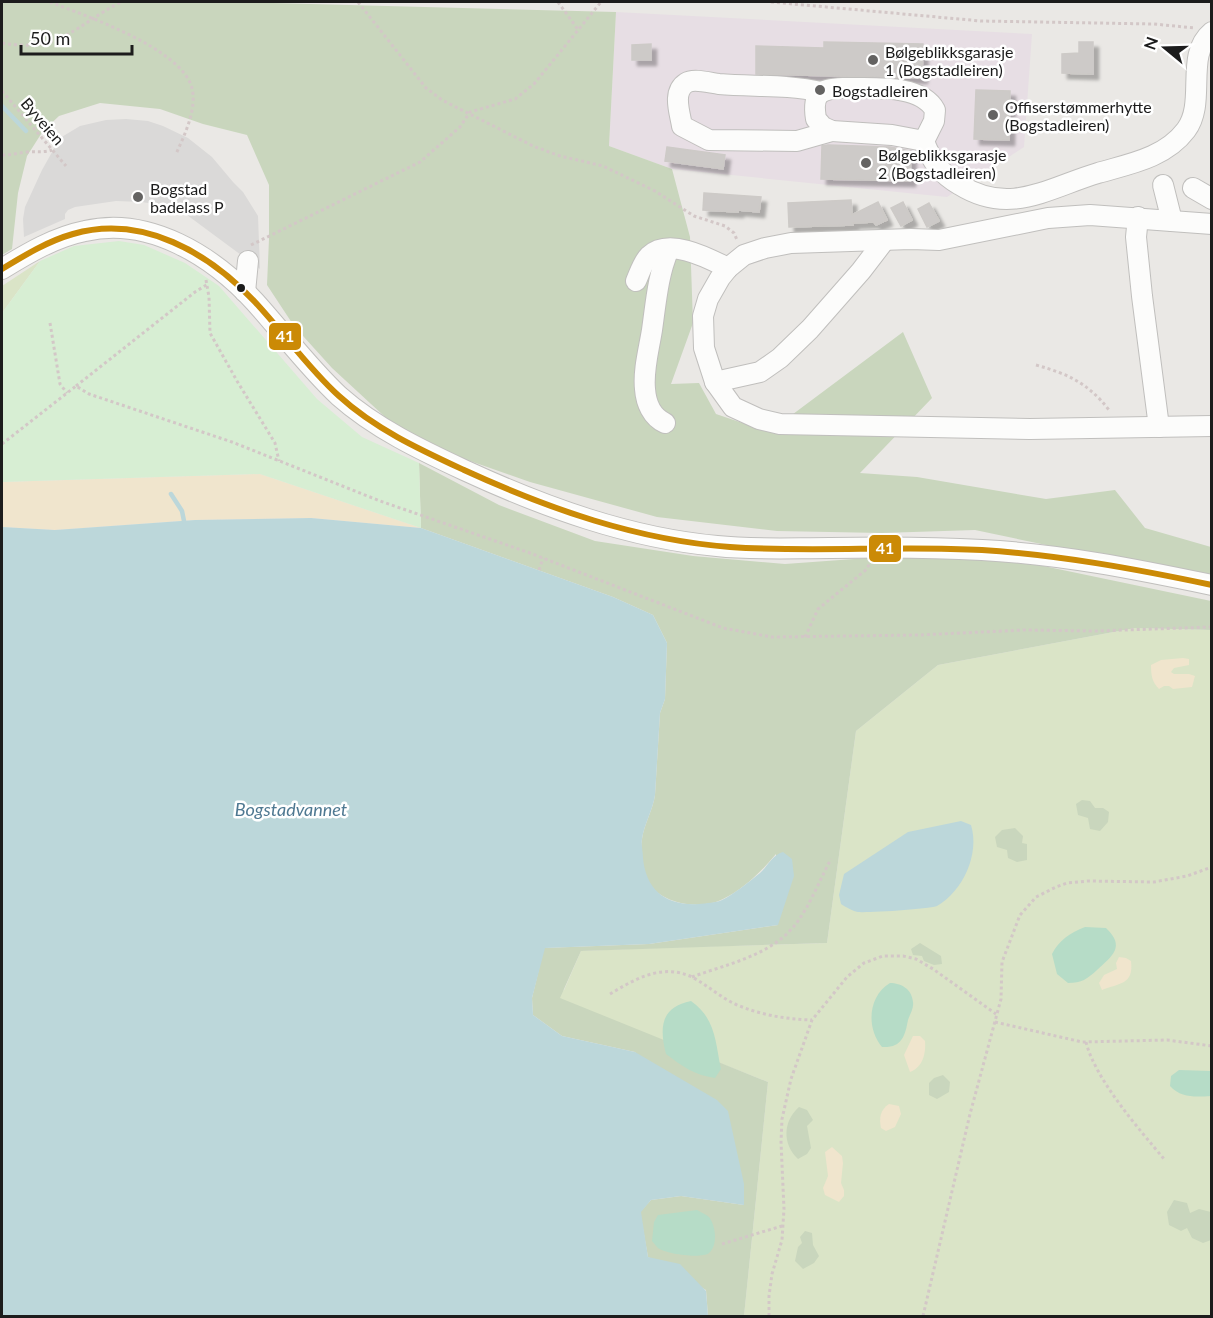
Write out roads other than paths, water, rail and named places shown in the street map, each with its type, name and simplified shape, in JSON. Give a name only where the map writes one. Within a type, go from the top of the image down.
[{"type":"street","points":[[924,141],[933,162],[948,178],[978,195],[1002,200],[1029,196],[1152,156],[1174,143],[1191,123],[1196,98],[1198,54],[1204,35]]},
{"type":"street","points":[[821,92],[788,87],[735,86],[692,81],[684,85],[677,97],[682,126],[709,140],[797,141],[832,131],[892,135],[924,141]]},
{"type":"street","points":[[832,131],[823,127],[816,119],[815,100],[821,92],[827,89],[910,92],[921,95],[931,103],[936,113],[930,132],[924,141]]},
{"type":"street","points":[[1163,185],[1172,221]]},
{"type":"street","points":[[1192,188],[1212,199]]},
{"type":"street","points":[[1212,224],[1090,215],[1062,217],[939,240],[791,243],[744,255],[728,268],[714,288],[703,316],[704,348],[721,393],[737,410],[766,422],[786,425],[1030,429],[1212,426]]},
{"type":"street","points":[[1137,217],[1142,296],[1159,427]]},
{"type":"street","points":[[2,269],[48,235],[65,236],[98,228],[134,229],[161,236],[209,262],[230,278],[321,377],[359,412],[416,447],[508,490],[607,525],[690,543],[741,548],[877,547],[985,550],[1064,557],[1212,585]]},
{"type":"street","points":[[715,382],[760,372],[780,358],[810,329],[884,241]]},
{"type":"street","points":[[665,423],[652,414],[647,400],[645,370],[658,283],[662,264],[669,249]]},
{"type":"street","points":[[636,281],[650,255],[659,250],[688,250],[728,268]]},
{"type":"street","points":[[245,292],[247,254]]},
{"type":"water","name":"Bogstadvannet","points":[[311,518],[421,528],[613,597],[653,615],[667,643],[665,699],[660,713],[655,795],[642,841],[645,870],[654,888],[668,899],[677,902],[699,904],[720,901],[760,873],[779,853],[783,852],[792,859],[794,876],[778,925],[649,944],[545,948],[532,998],[533,1015],[562,1036],[635,1052],[717,1100],[728,1111],[744,1184],[744,1205],[681,1196],[651,1200],[641,1212],[648,1257],[680,1264],[706,1291],[708,1316],[2,1316],[2,527],[55,530],[195,520]]},
{"type":"water","points":[[961,821],[971,825],[973,848],[971,859],[955,891],[937,906],[858,912],[841,904],[839,895],[844,874],[908,832]]},
{"type":"waterway","points":[[2,106],[26,131]]},
{"type":"waterway","points":[[171,494],[182,511],[184,521]]},
{"type":"place","name":"Bølgeblikksgarasje 1 (Bogstadleiren)","points":[[873,60]]},
{"type":"place","name":"Bogstadleiren","points":[[820,90]]},
{"type":"place","name":"Offiserstømmerhytte (Bogstadleiren)","points":[[993,115]]},
{"type":"place","name":"Bølgeblikksgarasje 2 (Bogstadleiren)","points":[[866,163]]},
{"type":"place","name":"Bogstad badelass P","points":[[138,197]]}]
